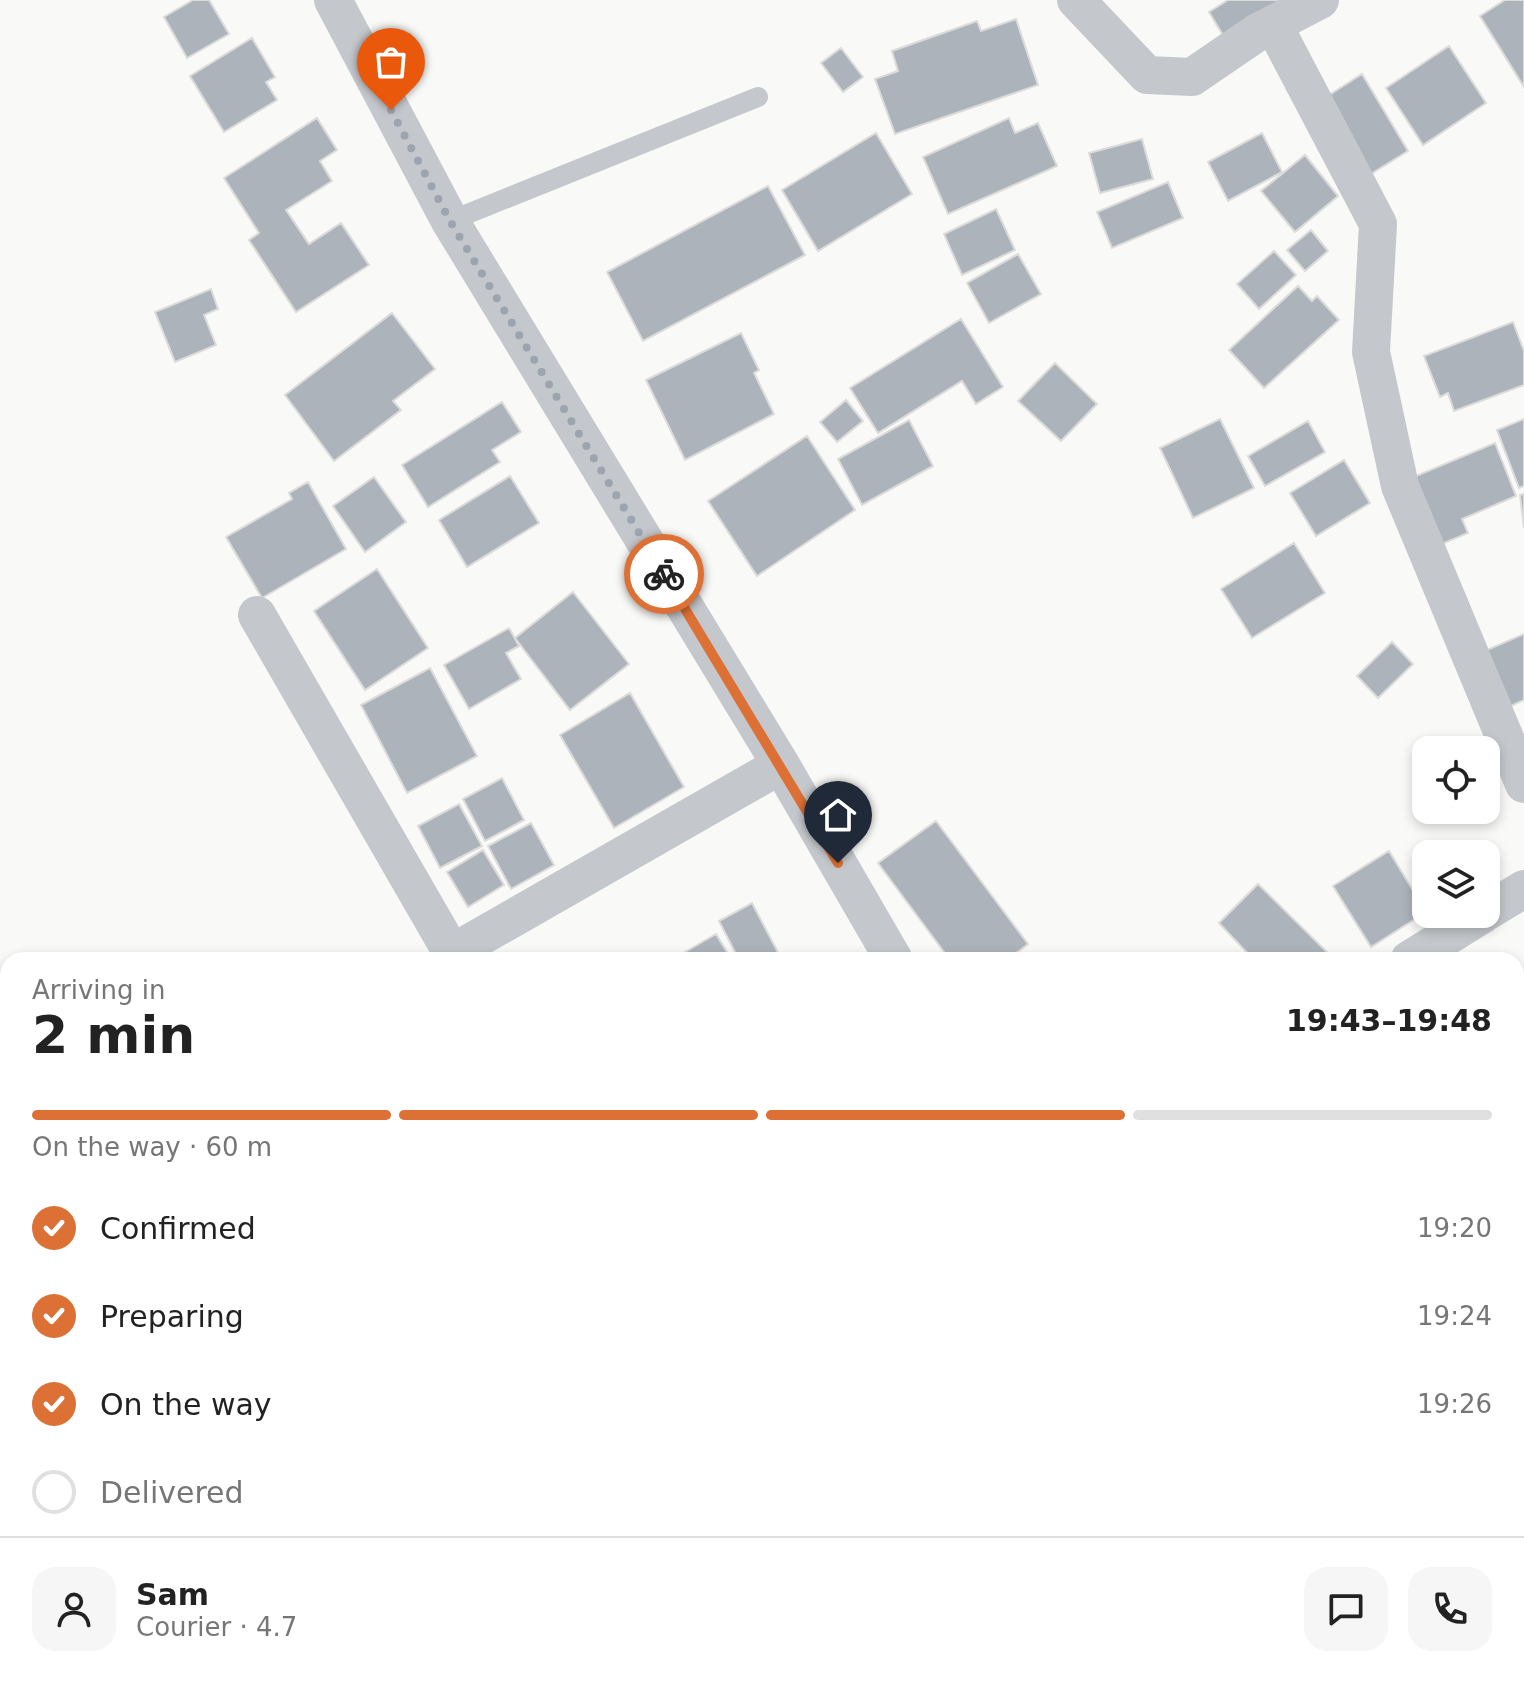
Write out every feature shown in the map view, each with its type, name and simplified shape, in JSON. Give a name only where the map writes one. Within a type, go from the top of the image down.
[{"type":"street","points":[[333,0],[450,221],[781,765],[889,952]]},
{"type":"street","points":[[1076,0],[1147,75],[1192,77],[1258,32],[1320,0]]},
{"type":"street","points":[[1274,26],[1378,224],[1371,352],[1400,486],[1524,784]]},
{"type":"street","points":[[257,615],[452,952]]},
{"type":"street","points":[[461,952],[781,765]]},
{"type":"street","points":[[1500,903],[1524,889]]},
{"type":"street","points":[[1422,952],[1460,928]]},
{"type":"lane","points":[[450,221],[758,97]]},
{"type":"building","points":[[193,0],[209,0],[229,34],[187,58],[164,17]]},
{"type":"building","points":[[1228,0],[1284,0],[1229,45],[1209,12]]},
{"type":"building","points":[[1505,0],[1524,0],[1524,87],[1480,16]]},
{"type":"building","points":[[1016,19],[1038,85],[895,134],[875,79],[898,71],[892,51],[977,21],[981,31]]},
{"type":"building","points":[[252,38],[275,77],[266,82],[277,100],[224,132],[190,76]]},
{"type":"building","points":[[1449,46],[1486,103],[1423,145],[1386,88]]},
{"type":"building","points":[[841,48],[863,77],[843,92],[821,63]]},
{"type":"building","points":[[1362,74],[1408,151],[1369,175],[1323,99]]},
{"type":"building","points":[[317,118],[337,150],[320,161],[332,181],[286,210],[309,244],[341,223],[369,265],[296,312],[249,240],[259,233],[224,178]]},
{"type":"building","points":[[1009,118],[1015,133],[1038,123],[1057,166],[948,214],[923,157]]},
{"type":"building","points":[[876,133],[912,194],[818,251],[782,190]]},
{"type":"building","points":[[1262,133],[1282,172],[1228,201],[1208,162]]},
{"type":"building","points":[[1142,139],[1153,179],[1100,193],[1089,153]]},
{"type":"building","points":[[1305,155],[1338,196],[1295,232],[1261,191]]},
{"type":"building","points":[[1168,182],[1183,218],[1112,248],[1097,212]]},
{"type":"building","points":[[768,186],[805,255],[643,341],[607,272]]},
{"type":"building","points":[[996,209],[1015,250],[962,275],[944,234]]},
{"type":"building","points":[[1311,230],[1328,251],[1305,271],[1287,250]]},
{"type":"building","points":[[1274,251],[1296,275],[1259,309],[1237,284]]},
{"type":"building","points":[[1018,254],[1041,294],[989,323],[967,283]]},
{"type":"building","points":[[1298,286],[1312,301],[1317,296],[1339,320],[1264,388],[1229,350]]},
{"type":"building","points":[[211,289],[218,309],[204,315],[216,345],[175,362],[155,312]]},
{"type":"building","points":[[392,313],[435,369],[393,401],[401,410],[334,461],[285,395]]},
{"type":"building","points":[[961,319],[1003,387],[976,404],[962,381],[878,433],[850,388]]},
{"type":"building","points":[[1513,322],[1524,351],[1524,385],[1454,411],[1448,393],[1440,397],[1424,356]]},
{"type":"building","points":[[741,333],[759,370],[754,373],[774,414],[685,460],[646,380]]},
{"type":"building","points":[[1055,363],[1097,404],[1061,441],[1018,401]]},
{"type":"building","points":[[846,400],[863,421],[837,442],[820,422]]},
{"type":"building","points":[[502,402],[521,432],[492,450],[500,462],[428,507],[402,465]]},
{"type":"building","points":[[1220,419],[1254,488],[1193,518],[1160,448]]},
{"type":"building","points":[[1524,419],[1524,486],[1519,488],[1497,430]]},
{"type":"building","points":[[909,420],[933,466],[862,505],[838,459]]},
{"type":"building","points":[[1308,421],[1325,452],[1265,486],[1248,456]]},
{"type":"building","points":[[807,436],[855,510],[757,576],[708,501]]},
{"type":"building","points":[[1495,443],[1516,496],[1462,519],[1468,533],[1432,548],[1404,481]]},
{"type":"building","points":[[1344,460],[1370,503],[1316,536],[1290,493]]},
{"type":"building","points":[[510,476],[539,523],[467,567],[439,520]]},
{"type":"building","points":[[374,477],[406,522],[365,552],[333,506]]},
{"type":"building","points":[[308,482],[346,549],[262,598],[226,537],[292,499],[289,493]]},
{"type":"building","points":[[1524,494],[1524,528],[1520,495]]},
{"type":"building","points":[[1294,543],[1325,593],[1252,638],[1221,589]]},
{"type":"building","points":[[377,569],[428,648],[365,690],[314,611]]},
{"type":"building","points":[[573,592],[629,664],[570,710],[515,638]]},
{"type":"building","points":[[509,628],[519,646],[506,653],[521,679],[469,709],[444,665]]},
{"type":"building","points":[[1524,634],[1524,700],[1511,706],[1487,650]]},
{"type":"building","points":[[1392,642],[1413,664],[1378,698],[1357,676]]},
{"type":"building","points":[[430,668],[477,756],[407,793],[361,705]]},
{"type":"building","points":[[630,693],[684,787],[614,828],[560,735]]},
{"type":"building","points":[[502,778],[524,820],[485,841],[463,799]]},
{"type":"building","points":[[459,804],[482,846],[440,868],[418,826]]},
{"type":"building","points":[[936,821],[1028,944],[1018,952],[944,952],[878,863]]},
{"type":"building","points":[[531,823],[554,865],[511,889],[488,846]]},
{"type":"building","points":[[483,850],[504,885],[468,907],[447,872]]},
{"type":"building","points":[[1389,851],[1412,889],[1412,921],[1371,947],[1333,886]]},
{"type":"building","points":[[1258,884],[1327,952],[1246,952],[1219,923]]},
{"type":"building","points":[[752,903],[778,952],[735,952],[719,921]]},
{"type":"building","points":[[716,934],[727,952],[685,952]]},
{"type":"way so far","points":[[391,110],[450,221],[664,574]]},
{"type":"route","points":[[664,574],[838,863]]}]
